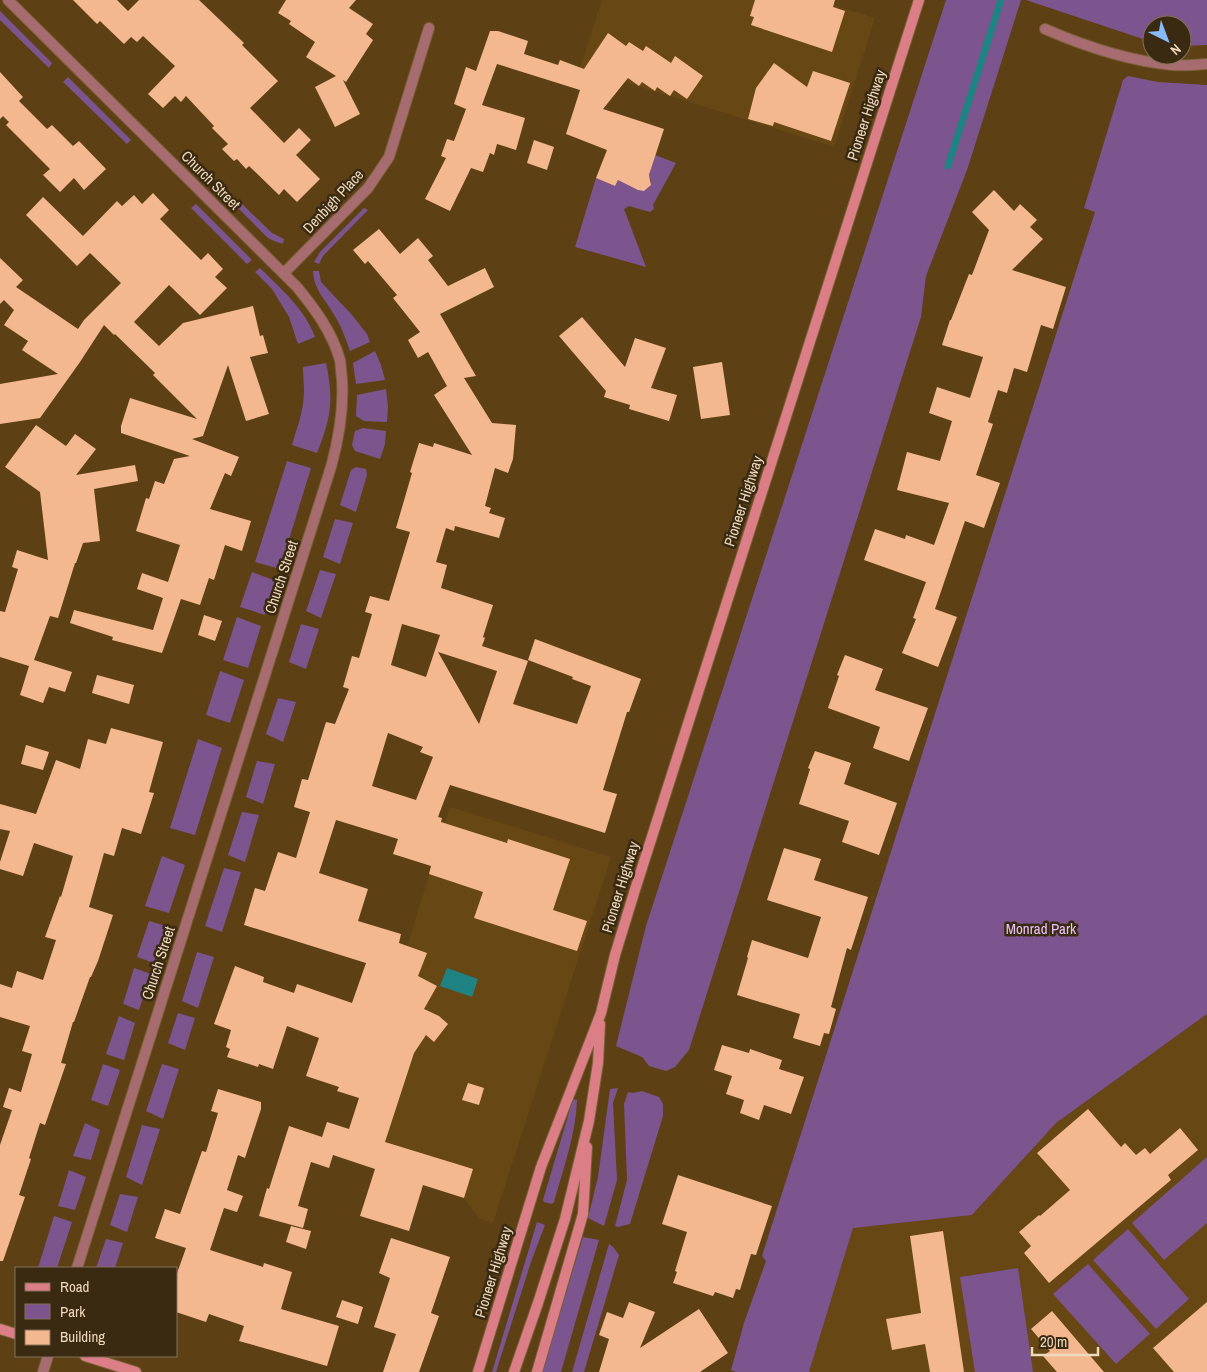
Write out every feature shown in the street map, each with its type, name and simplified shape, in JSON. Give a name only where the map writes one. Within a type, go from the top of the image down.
[{"type":"main road","name":"Pioneer Highway","points":[[478,1372],[541,1167],[601,1013],[615,955],[634,894],[919,0]]},
{"type":"main road","name":"Pioneer Highway","points":[[514,1372],[565,1219],[589,1121],[598,1064],[601,1013]]},
{"type":"main road","points":[[537,1372],[583,1214],[589,1121]]},
{"type":"main road","points":[[0,1329],[15,1334]]},
{"type":"main road","points":[[87,1357],[136,1372]]},
{"type":"street","name":"Church Street","points":[[8,0],[284,273],[316,310],[330,335],[340,361],[342,405],[339,436],[331,467],[77,1267]]},
{"type":"street","name":"Denbigh Place","points":[[284,273],[368,188],[389,157],[429,28]]},
{"type":"street","points":[[1044,29],[1076,42],[1141,62],[1174,66],[1207,64]]},
{"type":"street","points":[[43,1372],[48,1357]]},
{"type":"shaded area","points":[[602,0],[816,0],[875,18],[834,147],[580,68]]},
{"type":"shaded area","points":[[450,807],[611,857],[493,1223],[479,1219],[464,1198],[342,1158]]},
{"type":"shaded area","points":[[1207,1014],[1207,1372],[809,1372],[853,1227],[972,1215],[1056,1123]]},
{"type":"green space","points":[[946,0],[1021,0],[967,170],[926,276],[921,317],[689,1050],[675,1067],[666,1071],[649,1066],[642,1057],[616,1046],[646,926]]},
{"type":"green space","points":[[1026,0],[1207,0],[1207,45],[1192,46],[1192,15],[1142,15],[1142,39]]},
{"type":"green space","points":[[0,11],[52,63],[49,68],[0,20]]},
{"type":"green space","name":"Monrad Park","points":[[1128,76],[1158,82],[1207,85],[1207,1014],[1056,1123],[972,1215],[853,1228],[809,1372],[736,1372],[731,1370],[744,1323],[766,1261],[762,1256],[1095,212],[1084,208],[1123,80]]},
{"type":"green space","points":[[68,77],[131,140],[127,144],[63,82]]},
{"type":"green space","points":[[655,155],[676,163],[653,205],[654,209],[650,212],[629,206],[624,209],[646,267],[575,247],[596,178],[615,186],[618,180],[645,190],[650,184],[649,176]]},
{"type":"green space","points":[[240,202],[272,233],[284,239],[283,244],[268,238],[236,206]]},
{"type":"green space","points":[[196,204],[252,260],[247,264],[191,208]]},
{"type":"green space","points":[[364,208],[368,210],[323,256],[319,264],[314,262],[320,252]]},
{"type":"green space","points":[[260,268],[284,291],[298,308],[311,327],[315,337],[298,344],[289,317],[272,289],[255,272]]},
{"type":"green space","points":[[313,271],[319,271],[321,282],[352,315],[367,334],[370,342],[350,351],[338,322],[318,290]]},
{"type":"green space","points":[[375,351],[385,380],[356,384],[353,363]]},
{"type":"green space","points":[[326,363],[330,388],[330,409],[317,453],[292,445],[303,405],[303,367]]},
{"type":"green space","points":[[386,389],[387,422],[364,421],[356,416],[357,395]]},
{"type":"green space","points":[[363,428],[386,431],[385,444],[380,459],[355,451],[352,445],[355,431]]},
{"type":"green space","points":[[287,461],[311,468],[280,569],[255,562]]},
{"type":"green space","points":[[356,467],[366,469],[367,475],[356,512],[340,505],[351,470]]},
{"type":"green space","points":[[335,519],[353,523],[340,564],[323,557]]},
{"type":"green space","points":[[320,570],[336,574],[321,618],[306,611]]},
{"type":"green space","points":[[252,572],[276,581],[265,615],[240,607]]},
{"type":"green space","points":[[237,617],[261,626],[248,668],[223,660]]},
{"type":"green space","points":[[301,624],[319,629],[306,669],[289,662]]},
{"type":"green space","points":[[220,671],[244,680],[230,723],[206,715]]},
{"type":"green space","points":[[278,698],[296,702],[283,742],[266,734]]},
{"type":"green space","points":[[198,739],[222,748],[195,835],[170,828]]},
{"type":"green space","points":[[257,761],[275,764],[263,804],[246,797]]},
{"type":"green space","points":[[242,812],[259,815],[245,862],[228,855]]},
{"type":"green space","points":[[162,856],[185,865],[169,913],[145,906]]},
{"type":"green space","points":[[224,868],[241,872],[222,932],[205,926]]},
{"type":"green space","points":[[149,921],[166,926],[154,963],[137,957]]},
{"type":"green space","points":[[197,952],[214,957],[198,1008],[182,1001]]},
{"type":"green space","points":[[134,968],[151,974],[139,1010],[123,1004]]},
{"type":"green space","points":[[178,1013],[195,1018],[185,1050],[168,1043]]},
{"type":"green space","points":[[119,1016],[135,1023],[124,1060],[106,1054]]},
{"type":"green space","points":[[103,1064],[120,1070],[108,1106],[91,1100]]},
{"type":"green space","points":[[162,1064],[179,1069],[163,1119],[146,1111]]},
{"type":"green space","points":[[618,1088],[613,1103],[617,1180],[604,1226],[588,1218],[598,1177],[610,1089]]},
{"type":"green space","points":[[642,1091],[659,1097],[663,1104],[663,1116],[630,1224],[618,1227],[615,1226],[627,1180],[624,1104],[628,1092]]},
{"type":"green space","points":[[573,1099],[577,1100],[572,1139],[552,1204],[543,1200]]},
{"type":"green space","points":[[85,1123],[100,1130],[91,1160],[73,1156]]},
{"type":"green space","points":[[142,1125],[160,1129],[142,1185],[126,1177]]},
{"type":"green space","points":[[1207,1157],[1207,1223],[1164,1260],[1132,1223]]},
{"type":"green space","points":[[69,1170],[86,1177],[75,1210],[58,1206]]},
{"type":"green space","points":[[120,1194],[138,1197],[127,1232],[110,1225]]},
{"type":"green space","points":[[54,1216],[72,1222],[57,1267],[38,1267]]},
{"type":"green space","points":[[537,1222],[545,1225],[531,1262],[496,1372],[492,1372]]},
{"type":"green space","points":[[1128,1229],[1189,1299],[1156,1329],[1093,1260]]},
{"type":"green space","points":[[583,1237],[599,1240],[561,1372],[542,1372]]},
{"type":"green space","points":[[106,1239],[123,1243],[115,1267],[96,1267]]},
{"type":"green space","points":[[609,1244],[619,1255],[584,1372],[572,1372]]},
{"type":"green space","points":[[1088,1264],[1150,1334],[1116,1364],[1053,1294]]},
{"type":"green space","points":[[1018,1268],[1033,1372],[975,1372],[960,1277]]},
{"type":"water","points":[[447,968],[478,979],[472,997],[440,986]]},
{"type":"building","points":[[73,0],[117,0],[128,11],[139,0],[199,0],[244,43],[242,45],[278,81],[250,108],[284,143],[299,128],[311,140],[296,155],[320,179],[297,202],[284,189],[279,195],[249,166],[246,169],[237,159],[234,161],[222,149],[228,144],[212,128],[214,126],[186,96],[181,102],[175,96],[163,108],[148,94],[175,66],[143,36],[137,42],[131,37],[124,44],[100,21],[97,24]]},
{"type":"building","points":[[286,0],[356,0],[349,8],[373,24],[366,34],[373,40],[346,82],[343,80],[360,114],[335,127],[315,87],[336,76],[306,57],[315,42],[289,24],[291,21],[278,13]]},
{"type":"building","points":[[755,0],[835,0],[833,7],[845,11],[832,52],[751,25],[754,17],[750,16]]},
{"type":"building","points":[[490,31],[498,31],[528,41],[524,54],[558,65],[560,60],[584,69],[608,33],[626,46],[629,42],[643,51],[646,46],[671,63],[675,56],[703,76],[687,99],[674,90],[670,96],[657,87],[655,91],[642,82],[639,86],[628,78],[603,109],[664,129],[649,175],[651,185],[644,191],[618,180],[615,186],[596,178],[607,150],[566,134],[580,90],[497,64],[482,105],[525,118],[516,150],[497,144],[494,155],[490,153],[483,172],[471,168],[450,211],[425,199],[446,158],[441,156],[447,139],[454,141],[466,109],[454,104],[466,67],[476,71]]},
{"type":"building","points":[[774,63],[807,87],[813,71],[850,83],[831,141],[774,122],[773,126],[748,119],[756,88]]},
{"type":"building","points":[[0,72],[23,97],[19,101],[47,129],[52,125],[73,146],[79,141],[106,169],[84,190],[74,178],[60,192],[43,175],[50,169],[6,125],[9,122],[3,116],[0,119]]},
{"type":"building","points":[[534,140],[554,147],[547,170],[527,163]]},
{"type":"building","points":[[994,190],[1014,211],[1020,204],[1037,220],[1030,227],[1043,239],[1012,270],[1066,287],[1053,329],[1041,325],[1027,372],[1014,368],[1007,393],[998,390],[988,422],[993,424],[976,475],[1000,483],[984,528],[965,521],[935,609],[957,617],[938,667],[902,653],[916,619],[913,618],[926,582],[864,560],[875,529],[905,539],[906,535],[934,545],[949,503],[897,490],[907,452],[940,461],[952,421],[929,413],[937,387],[970,398],[983,357],[942,345],[950,320],[969,274],[972,275],[989,230],[972,212]]},
{"type":"building","points":[[153,193],[169,210],[160,219],[201,260],[208,253],[223,269],[215,277],[227,288],[200,315],[169,285],[134,322],[159,346],[183,323],[253,306],[260,336],[263,335],[268,353],[250,357],[269,414],[246,421],[228,365],[203,436],[192,439],[239,457],[231,476],[225,473],[210,509],[251,521],[242,551],[225,545],[214,580],[209,578],[200,605],[181,599],[162,653],[112,640],[113,637],[70,623],[74,610],[153,630],[163,598],[137,589],[142,573],[168,582],[180,545],[136,531],[146,498],[149,499],[155,481],[164,484],[174,459],[190,456],[121,433],[121,426],[130,398],[197,419],[153,375],[155,373],[104,325],[40,418],[0,424],[0,384],[58,374],[22,350],[28,341],[4,325],[14,310],[4,300],[0,304],[0,258],[23,280],[16,287],[78,329],[84,320],[121,283],[90,253],[77,266],[26,215],[43,197],[83,236],[117,201],[122,206],[134,195],[142,204]]},
{"type":"building","points":[[379,229],[400,254],[418,238],[433,256],[428,260],[448,286],[485,268],[494,287],[440,314],[476,376],[464,378],[492,423],[516,425],[513,459],[508,473],[495,468],[485,506],[491,508],[489,513],[505,518],[499,538],[455,526],[454,531],[446,528],[436,562],[447,565],[441,588],[493,605],[482,646],[528,661],[513,704],[577,724],[591,686],[528,660],[535,639],[641,679],[629,712],[627,712],[603,790],[617,794],[605,833],[450,785],[438,817],[442,818],[441,822],[507,843],[508,839],[570,859],[553,910],[587,921],[577,951],[474,918],[483,892],[429,874],[431,866],[393,854],[398,839],[336,820],[319,873],[368,889],[358,921],[401,934],[399,943],[427,953],[418,976],[437,986],[424,1009],[439,1016],[448,1024],[434,1042],[426,1035],[414,1053],[385,1142],[473,1169],[464,1198],[423,1185],[409,1231],[360,1216],[375,1169],[333,1155],[329,1168],[311,1162],[298,1206],[308,1209],[303,1228],[259,1216],[289,1126],[322,1137],[327,1122],[349,1129],[359,1098],[337,1091],[339,1087],[306,1076],[319,1038],[287,1026],[273,1069],[259,1064],[258,1067],[227,1057],[230,1049],[226,1047],[231,1030],[214,1024],[235,966],[264,977],[263,982],[294,993],[297,984],[352,1003],[366,963],[244,925],[255,888],[265,891],[278,852],[296,858],[310,812],[294,807],[302,779],[308,780],[326,722],[335,724],[349,689],[343,687],[352,656],[359,658],[372,614],[365,612],[370,596],[389,601],[410,532],[396,528],[419,443],[433,447],[434,443],[472,455],[434,395],[447,386],[428,352],[418,358],[408,340],[420,332],[393,298],[397,295],[368,261],[365,264],[353,250]],"holes":[[[402,624],[440,635],[426,677],[391,665]],[[438,652],[497,671],[479,724]],[[388,733],[423,747],[420,752],[433,757],[416,800],[372,786]]]},
{"type":"building","points":[[582,317],[625,367],[635,338],[666,348],[651,388],[677,395],[669,421],[629,409],[630,405],[604,397],[606,391],[559,336]]},
{"type":"building","points":[[722,362],[730,415],[701,419],[693,367]]},
{"type":"building","points":[[36,425],[66,446],[75,434],[96,449],[76,475],[135,465],[138,481],[94,489],[100,541],[83,543],[58,618],[50,616],[34,660],[72,672],[65,692],[49,687],[43,703],[20,695],[29,666],[0,657],[0,611],[5,612],[18,569],[12,567],[17,550],[48,560],[40,492],[5,467]]},
{"type":"building","points":[[204,615],[222,621],[215,641],[198,635]]},
{"type":"building","points":[[845,655],[883,669],[875,690],[928,708],[909,761],[873,748],[880,727],[828,708],[839,676],[837,675]]},
{"type":"building","points":[[97,675],[134,685],[129,704],[92,693]]},
{"type":"building","points":[[111,728],[163,742],[149,792],[154,793],[141,834],[122,828],[114,856],[104,853],[89,907],[113,915],[98,961],[73,1022],[61,1063],[66,1064],[45,1125],[40,1123],[19,1195],[25,1197],[3,1261],[0,1261],[0,1145],[12,1110],[3,1107],[9,1088],[21,1092],[32,1054],[22,1051],[30,1026],[0,1017],[0,984],[12,988],[17,971],[43,980],[56,940],[45,937],[61,897],[73,856],[34,843],[23,876],[0,869],[0,862],[10,831],[0,829],[0,804],[36,814],[56,760],[80,769],[88,739],[106,744]]},
{"type":"building","points":[[26,745],[49,752],[43,770],[21,764]]},
{"type":"building","points":[[815,751],[851,763],[844,784],[897,803],[879,855],[842,842],[849,821],[799,804],[810,769],[808,768]]},
{"type":"building","points":[[784,848],[821,859],[814,880],[868,897],[851,950],[847,948],[831,1007],[836,1009],[829,1034],[824,1033],[820,1046],[793,1038],[800,1014],[737,995],[752,940],[808,958],[821,917],[767,900]]},
{"type":"building","points":[[722,1045],[749,1053],[750,1049],[782,1060],[779,1069],[804,1077],[791,1114],[764,1105],[759,1120],[740,1113],[744,1100],[726,1094],[732,1076],[714,1070]]},
{"type":"building","points":[[468,1083],[484,1088],[479,1105],[462,1100]]},
{"type":"building","points":[[218,1089],[261,1102],[261,1109],[245,1158],[238,1155],[227,1190],[243,1196],[237,1212],[224,1208],[210,1250],[263,1267],[264,1263],[292,1272],[281,1309],[339,1326],[327,1366],[239,1341],[244,1326],[209,1314],[206,1322],[178,1313],[178,1270],[186,1248],[155,1238],[165,1209],[180,1214],[202,1151],[206,1152],[218,1113],[211,1111]]},
{"type":"building","points":[[1088,1109],[1121,1147],[1125,1143],[1136,1155],[1145,1148],[1150,1154],[1180,1128],[1198,1150],[1168,1175],[1171,1180],[1049,1283],[1024,1253],[1031,1246],[1019,1232],[1070,1190],[1037,1153]]},
{"type":"building","points":[[678,1175],[772,1206],[756,1255],[751,1254],[740,1290],[736,1289],[733,1298],[715,1292],[713,1296],[673,1283],[687,1232],[662,1224]]},
{"type":"building","points":[[291,1226],[311,1231],[306,1249],[286,1242]]},
{"type":"building","points":[[943,1231],[964,1372],[930,1372],[925,1344],[892,1350],[886,1319],[921,1313],[910,1236]]},
{"type":"building","points":[[391,1238],[450,1257],[431,1313],[439,1316],[419,1372],[383,1372],[396,1334],[374,1327],[390,1278],[379,1273]]},
{"type":"building","points":[[342,1300],[363,1307],[358,1324],[336,1317]]},
{"type":"building","points":[[629,1302],[655,1312],[640,1348],[699,1309],[728,1353],[700,1372],[599,1372],[609,1339],[599,1335],[607,1312],[623,1318]]},
{"type":"building","points":[[1207,1302],[1207,1372],[1174,1372],[1153,1348]]},
{"type":"building","points":[[1052,1311],[1104,1372],[1057,1372],[1043,1356],[1050,1351],[1031,1329]]},
{"type":"waterway","points":[[948,166],[1001,0]]}]
